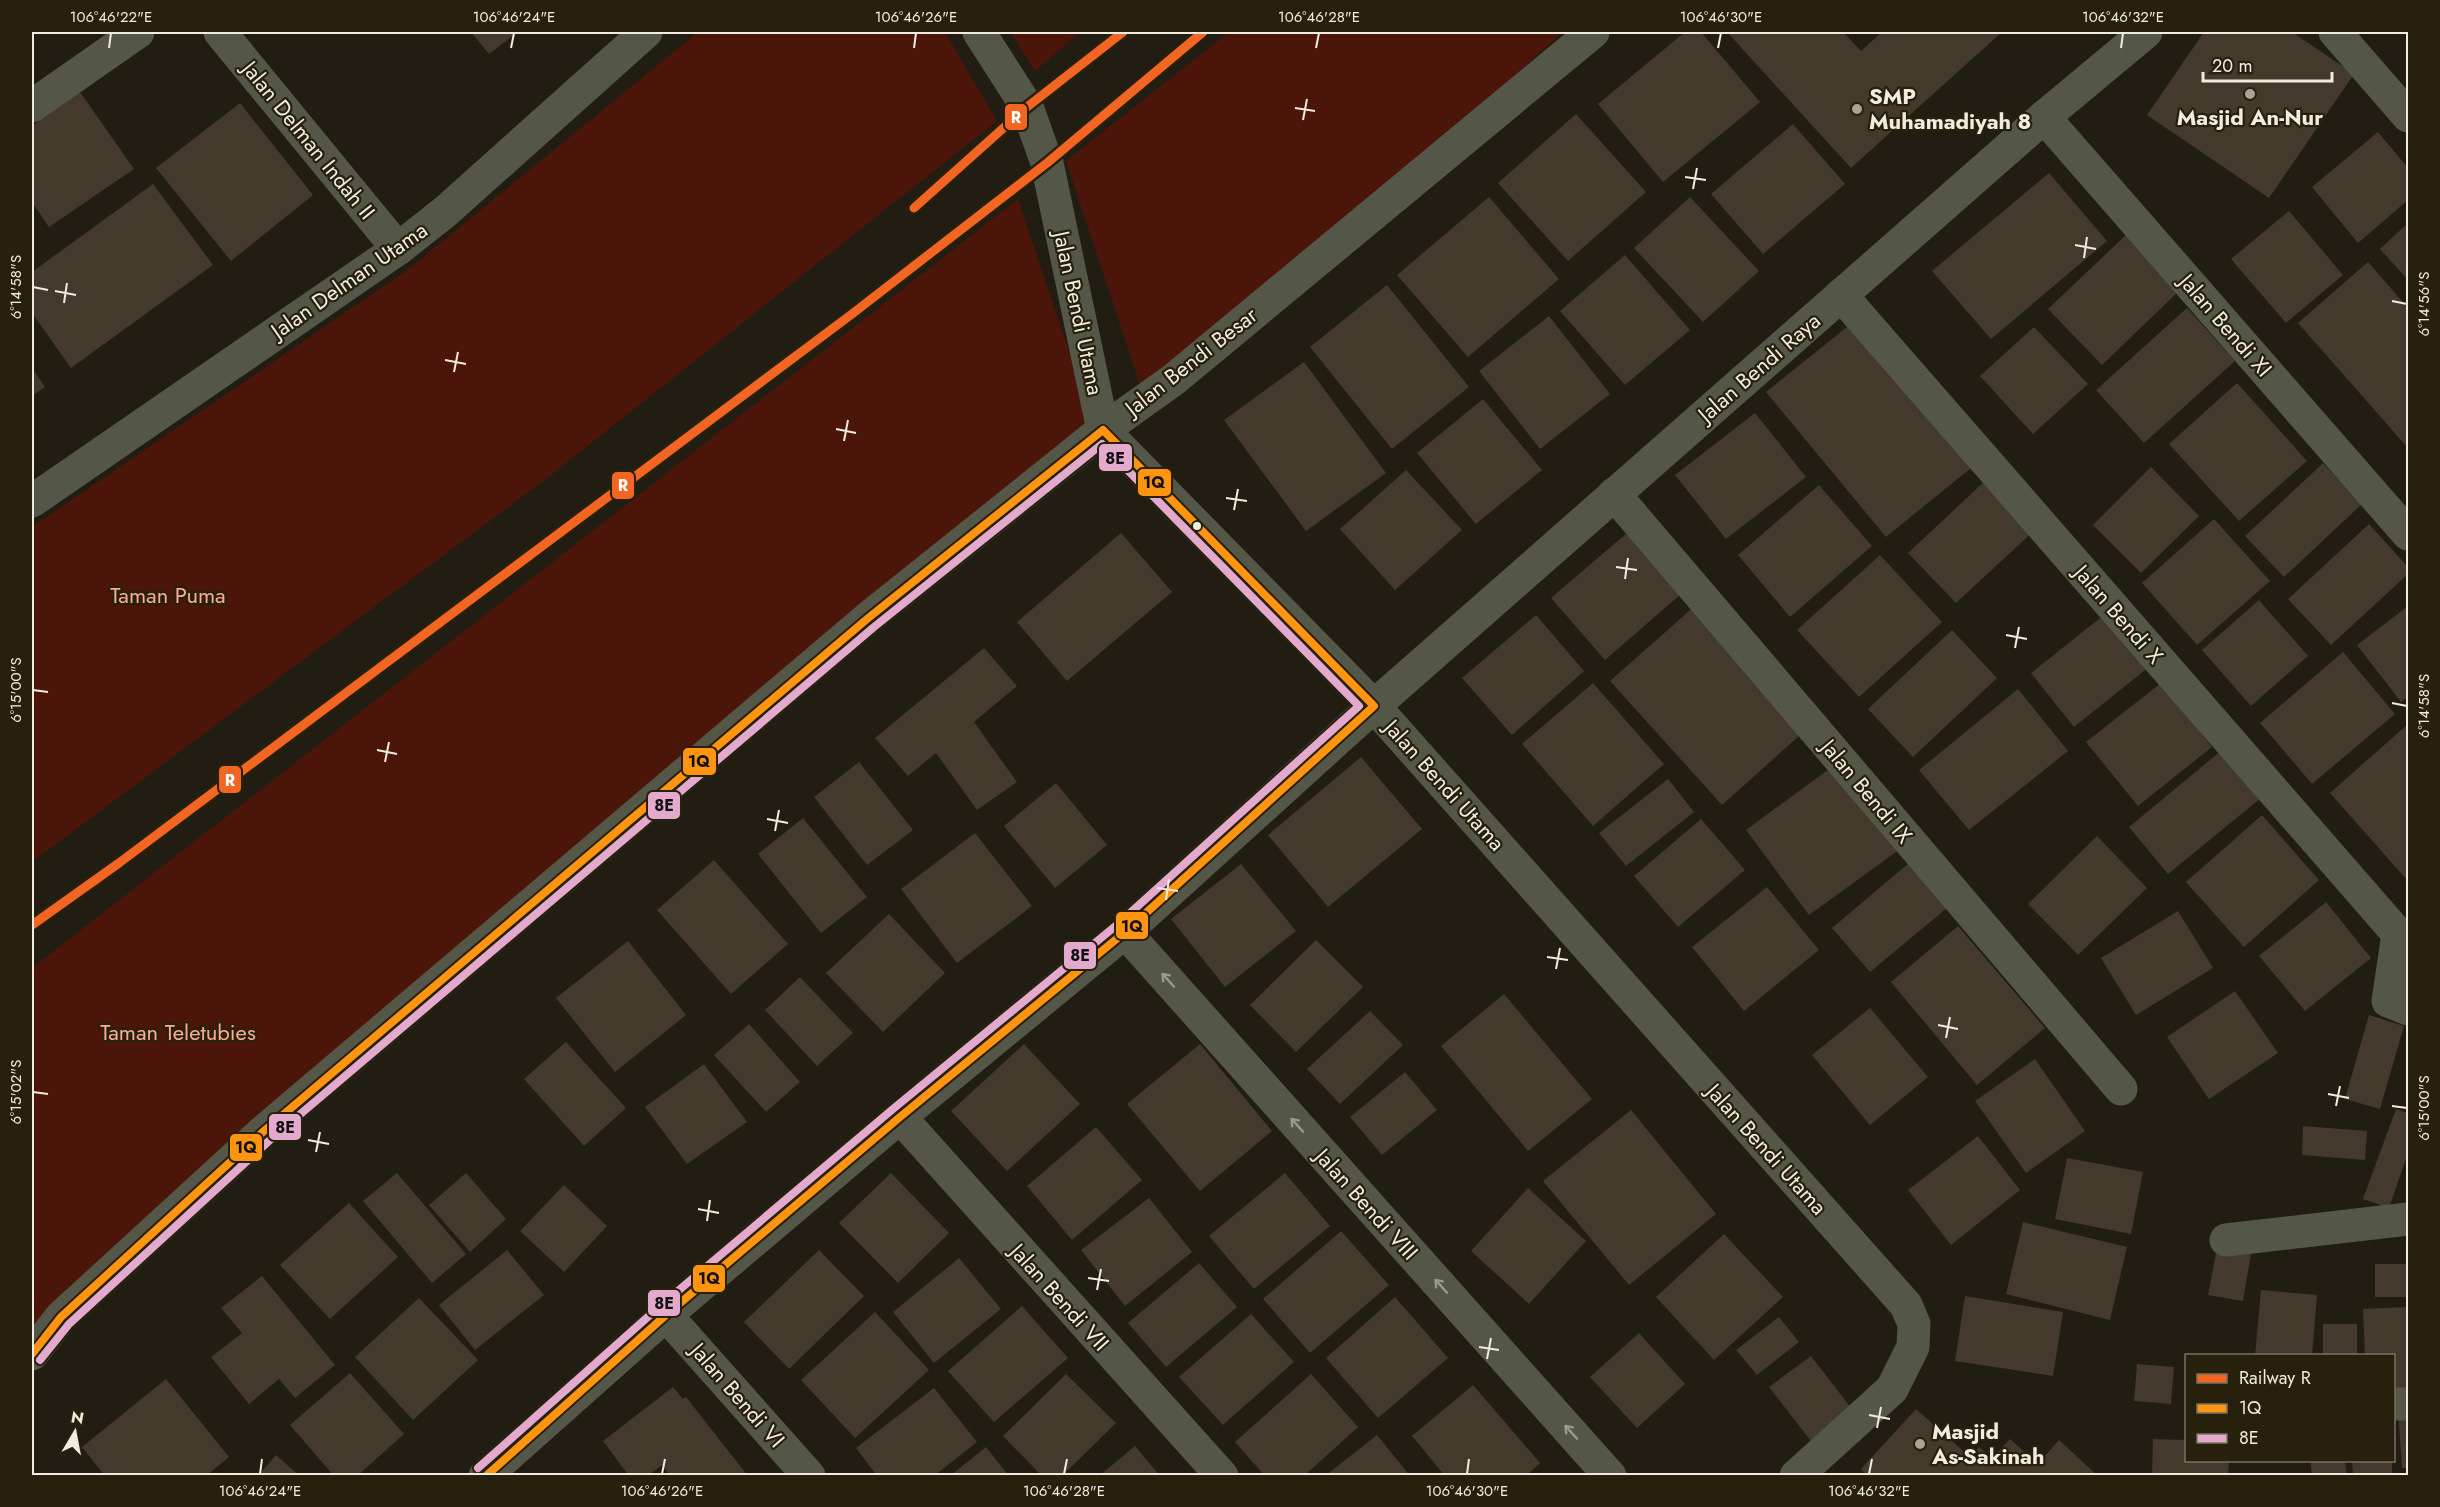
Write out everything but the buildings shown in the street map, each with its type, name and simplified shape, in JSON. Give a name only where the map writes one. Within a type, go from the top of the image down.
[{"type":"street","points":[[32,106],[138,32]]},
{"type":"street","name":"Jalan Delman Indah II","points":[[220,32],[398,249]]},
{"type":"street","name":"Jalan Bendi Utama","points":[[978,32],[1027,107],[1047,164],[1103,430],[1374,706],[1906,1305],[1914,1324],[1913,1347],[1892,1389],[1796,1476]]},
{"type":"street","name":"Jalan Bendi Besar","points":[[32,1354],[61,1317],[264,1131],[867,619],[1103,430],[1173,380],[1593,32]]},
{"type":"street","name":"Jalan Bendi Raya","points":[[485,1476],[666,1315],[900,1117],[1125,932],[1374,706],[1614,494],[2044,117],[2146,32]]},
{"type":"street","points":[[2335,32],[2409,116]]},
{"type":"street","name":"Jalan Delman Utama","points":[[32,501],[398,249],[446,211],[627,38]]},
{"type":"street","name":"Jalan Bendi XI","points":[[2044,117],[2409,534]]},
{"type":"street","name":"Jalan Bendi X","points":[[1840,295],[2398,934],[2388,1001],[2409,1009]]},
{"type":"street","name":"Jalan Bendi IX","points":[[1614,494],[2121,1089]]},
{"type":"street","name":"Jalan Bendi VIII","points":[[1125,932],[1610,1476]]},
{"type":"street","name":"Jalan Bendi VII","points":[[900,1117],[1222,1476]]},
{"type":"street","points":[[2226,1240],[2409,1219]]},
{"type":"street","name":"Jalan Bendi VI","points":[[666,1315],[809,1476]]},
{"type":"green space","name":"Taman Puma","points":[[698,32],[945,32],[997,121],[546,479],[32,862],[32,527],[406,271]]},
{"type":"green space","points":[[1010,32],[1080,32],[1035,71]]},
{"type":"green space","points":[[1229,32],[1563,32],[1147,406],[1066,161]]},
{"type":"green space","name":"Taman Teletubies","points":[[1018,199],[1099,441],[32,1340],[32,968]]},
{"type":"rail line","name":"R","points":[[914,208],[1027,107],[1123,32]]},
{"type":"rail line","name":"R","points":[[32,925],[119,863],[852,314],[1047,163],[1203,32]]},
{"type":"transit line","name":"1Q","points":[[32,1354],[61,1317],[264,1131],[867,619],[1103,430],[1374,706],[1125,932],[900,1117],[666,1315],[486,1476]]},
{"type":"transit line","name":"8E","points":[[40,1360],[69,1324],[271,1139],[874,627],[1102,444],[1359,706],[1118,924],[893,1109],[659,1307],[478,1468]]},
{"type":"place","name":"Masjid An-Nur","points":[[2250,94]]},
{"type":"place","name":"SMP Muhamadiyah 8","points":[[1857,109]]},
{"type":"place","name":"Masjid As-Sakinah","points":[[1920,1444]]}]
